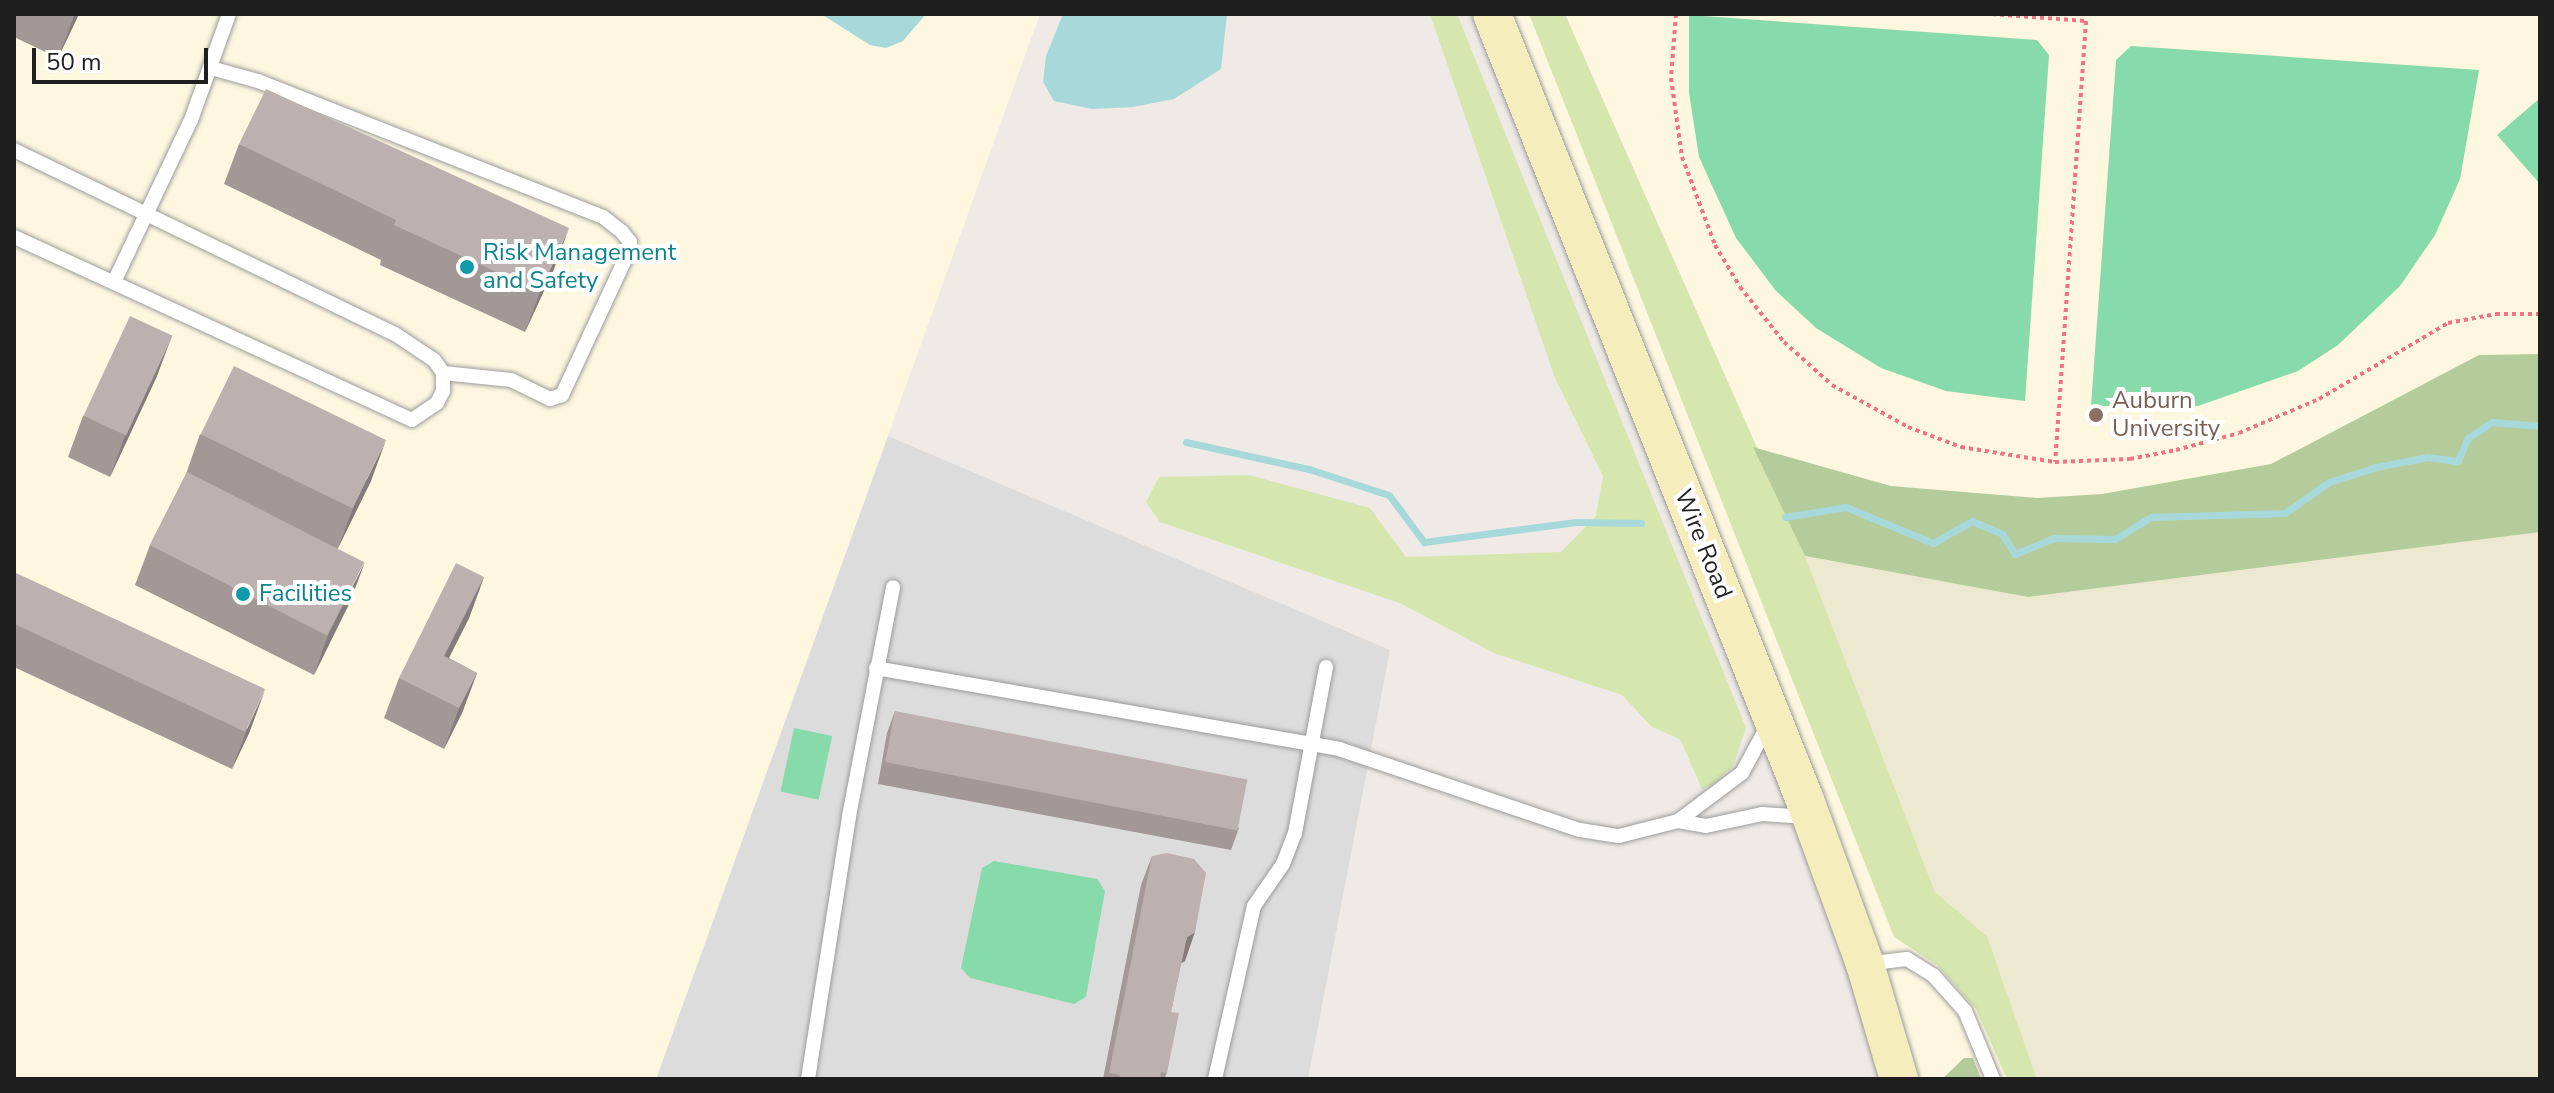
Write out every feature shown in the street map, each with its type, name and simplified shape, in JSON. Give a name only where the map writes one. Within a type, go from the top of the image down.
[{"type":"street","name":"Wire Road","points":[[1492,14],[1811,817],[1865,964],[1899,1079]]},
{"type":"lane","points":[[114,282],[211,68],[229,14]]},
{"type":"lane","points":[[211,68],[258,81],[588,212],[622,232],[630,242],[628,253],[562,395],[550,399],[511,380],[443,373]]},
{"type":"lane","points":[[14,150],[395,334],[434,360],[443,373],[443,391],[437,403],[412,420],[14,237]]},
{"type":"lane","points":[[808,1079],[876,668],[893,587]]},
{"type":"lane","points":[[1215,1079],[1254,906],[1283,864],[1295,833],[1326,667]]},
{"type":"lane","points":[[876,668],[1388,762],[1580,830],[1619,836],[1678,821],[1742,773],[1772,717]]},
{"type":"lane","points":[[1678,821],[1706,826],[1762,814],[1811,817]]},
{"type":"lane","points":[[1865,964],[1907,959],[1933,975],[1965,1011],[1993,1079]]},
{"type":"path","points":[[1676,14],[1673,105],[1697,204],[1740,287],[1784,342],[1832,385],[1908,427],[1961,447],[2055,462],[2130,459],[2239,433],[2319,399],[2448,323],[2496,314],[2540,314]]},
{"type":"path","points":[[1992,14],[2086,21],[2055,462]]},
{"type":"shaded area","points":[[14,14],[1040,14],[656,1079],[14,1079]]},
{"type":"shaded area","name":"Auburn University","points":[[1492,14],[2540,14],[2540,1079],[1899,1079]]},
{"type":"shaded area","points":[[888,436],[1390,650],[1308,1079],[656,1079]]},
{"type":"shaded area","points":[[2540,532],[2540,1079],[2037,1079],[1987,936],[1935,892],[1805,556],[2028,597]]},
{"type":"green space","points":[[1430,14],[1457,14],[1746,728],[1733,766],[1713,785],[1702,789],[1680,739],[1652,727],[1622,695],[1494,653],[1400,603],[1160,522],[1146,502],[1159,477],[1249,475],[1370,508],[1406,557],[1561,552],[1596,516],[1603,476],[1555,378]]},
{"type":"green space","points":[[1529,14],[1565,14],[1805,556],[1935,892],[1987,936],[2037,1079],[2007,1079],[1976,1009],[1937,965],[1894,937]]},
{"type":"green space","points":[[1689,15],[2037,40],[2049,55],[2025,401],[1946,391],[1881,368],[1816,328],[1776,291],[1736,238],[1699,157],[1689,93]]},
{"type":"green space","points":[[2131,46],[2479,70],[2460,179],[2435,235],[2400,286],[2338,345],[2298,371],[2198,406],[2091,406],[2116,60]]},
{"type":"green space","points":[[2540,98],[2540,184],[2497,135]]},
{"type":"green space","points":[[2540,354],[2540,532],[2028,597],[1805,556],[1753,447],[1891,486],[2037,498],[2102,494],[2271,464],[2479,355]]},
{"type":"green space","points":[[794,728],[832,736],[819,800],[780,792]]},
{"type":"green space","points":[[994,861],[1097,879],[1105,891],[1086,997],[1074,1004],[970,978],[961,968],[982,868]]},
{"type":"green space","points":[[1964,1058],[1973,1058],[1981,1079],[1942,1079]]},
{"type":"water","points":[[821,14],[926,14],[903,41],[886,48],[870,45]]},
{"type":"water","points":[[1063,14],[1227,14],[1221,69],[1174,99],[1133,107],[1092,109],[1054,101],[1043,82],[1046,56]]},
{"type":"building","points":[[266,89],[569,228],[540,292],[394,225],[396,220],[239,144]]},
{"type":"building","points":[[130,316],[173,336],[126,436],[84,416]]},
{"type":"building","points":[[234,366],[386,440],[353,508],[201,434]]},
{"type":"building","points":[[187,472],[364,562],[327,635],[150,545]]},
{"type":"building","points":[[456,563],[484,577],[444,656],[477,673],[459,708],[399,678]]},
{"type":"building","points":[[14,572],[265,689],[245,732],[14,624]]},
{"type":"building","points":[[895,711],[1247,780],[1237,831],[885,762]]},
{"type":"building","points":[[1167,853],[1194,859],[1206,873],[1195,932],[1187,937],[1171,1012],[1179,1013],[1167,1073],[1161,1072],[1160,1079],[1119,1079],[1120,1075],[1109,1073],[1152,856]]},
{"type":"waterway","points":[[1785,517],[1846,507],[1933,543],[1972,521],[2002,534],[2015,554],[2054,538],[2115,539],[2151,517],[2285,513],[2329,482],[2376,467],[2428,457],[2458,461],[2468,438],[2492,422],[2540,426]]},
{"type":"waterway","points":[[1186,442],[1309,469],[1389,495],[1424,542],[1576,522],[1641,523]]},
{"type":"place","name":"Risk Management and Safety","points":[[467,267]]},
{"type":"place","name":"Auburn University","points":[[2096,415]]},
{"type":"place","name":"Facilities","points":[[243,594]]}]
